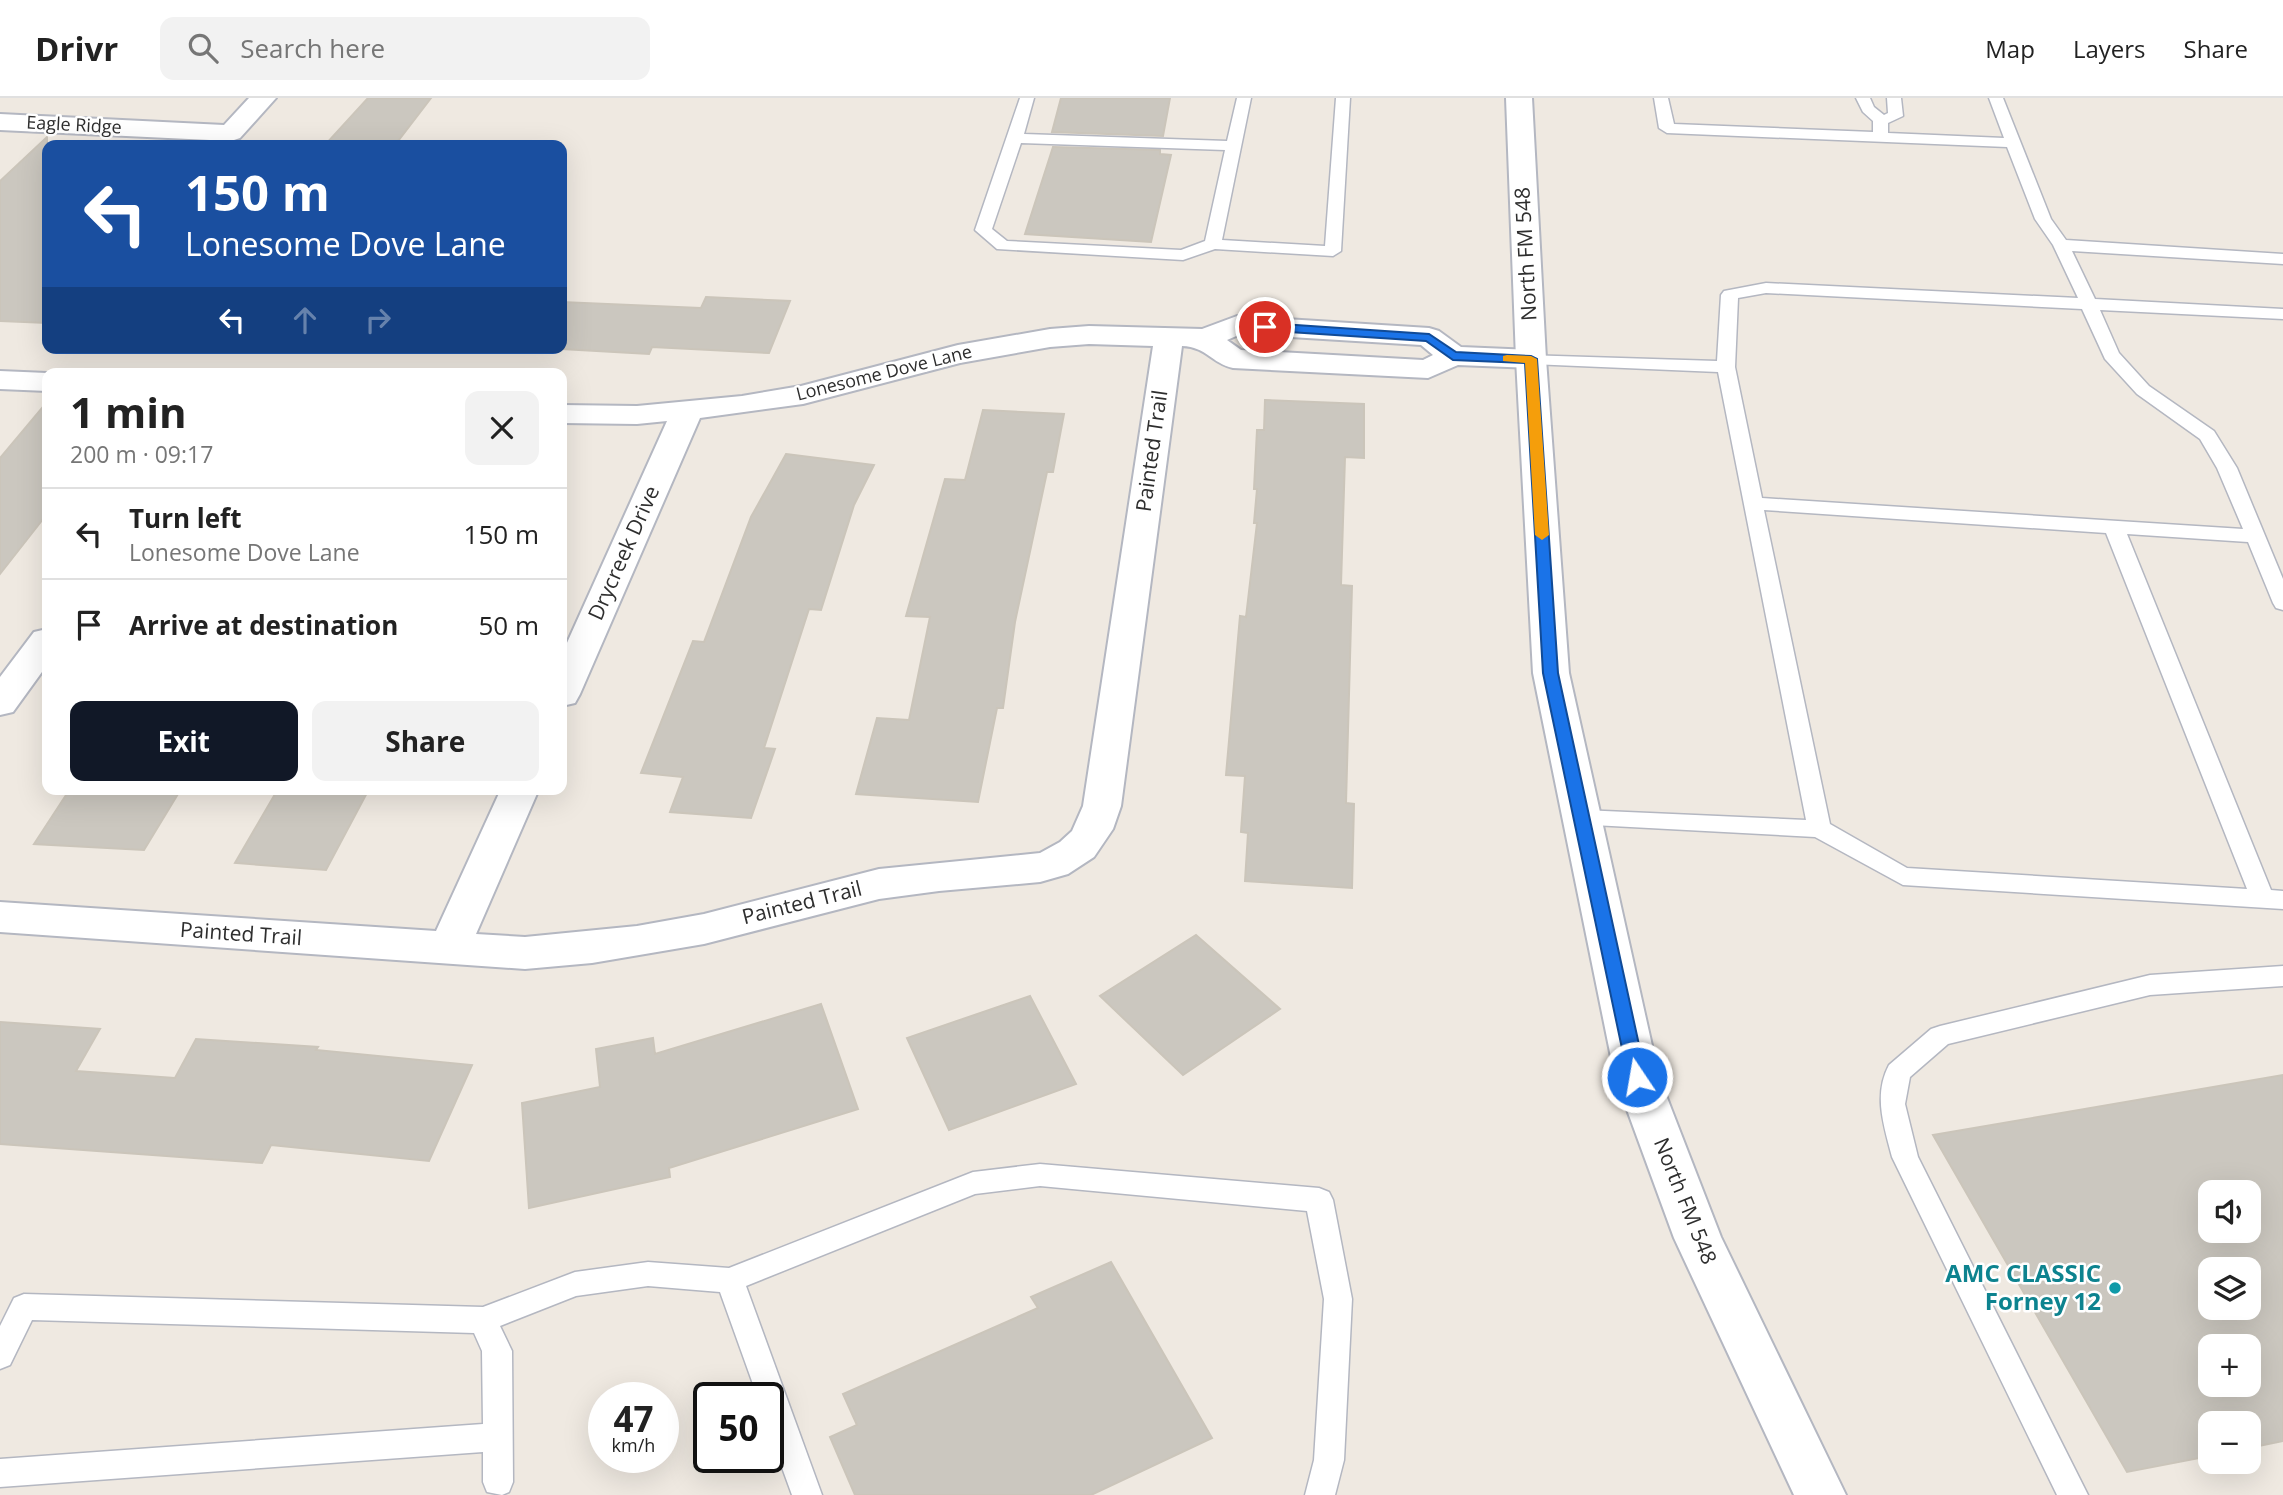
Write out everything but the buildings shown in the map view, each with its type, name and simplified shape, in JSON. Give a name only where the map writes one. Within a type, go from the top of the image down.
[{"type":"street","name":"Eagle Ridge","points":[[0,122],[231,133],[263,98]]},
{"type":"street","name":"North FM 548","points":[[1519,98],[1531,359],[1551,673],[1637,1077],[1698,1238],[1820,1495]]},
{"type":"street","name":"Lonesome Dove Lane","points":[[567,414],[595,416],[687,412],[803,395],[923,362],[1004,345],[1089,335],[1188,337]]},
{"type":"street","points":[[1188,337],[1233,359],[1428,369],[1453,356],[1531,359]]},
{"type":"street","name":"Painted Trail","points":[[0,917],[525,953],[584,949],[640,941],[704,929],[825,894],[945,875],[1040,867],[1066,858],[1083,846],[1096,829],[1102,806],[1188,337]]},
{"type":"street","points":[[0,380],[42,383]]},
{"type":"street","name":"Drycreek Drive","points":[[567,683],[687,412]]},
{"type":"street","points":[[0,703],[42,647]]},
{"type":"street","points":[[449,949],[517,795]]},
{"type":"lane","points":[[1027,98],[983,230],[1003,246],[1183,255],[1213,244],[1333,251],[1343,98]]},
{"type":"lane","points":[[1213,244],[1244,98]]},
{"type":"lane","points":[[1661,98],[1667,128],[2013,143]]},
{"type":"lane","points":[[1863,98],[1868,109],[1881,120]]},
{"type":"lane","points":[[1881,120],[1896,116],[1894,98]]},
{"type":"lane","points":[[1996,98],[2043,219],[2061,245],[2111,355],[2143,390],[2207,435],[2227,468],[2283,603]]},
{"type":"lane","points":[[1880,137],[1881,120]]},
{"type":"lane","points":[[1015,138],[1235,146]]},
{"type":"lane","points":[[2061,245],[2283,259]]},
{"type":"lane","points":[[1819,829],[1726,367],[1730,295],[1766,288],[2283,314]]},
{"type":"lane","points":[[1531,359],[1726,367]]},
{"type":"lane","points":[[1753,503],[2254,536]]},
{"type":"lane","points":[[1582,818],[1819,829],[1903,876],[2273,900],[2114,527]]},
{"type":"lane","points":[[2073,1495],[1905,1157],[1892,1104],[1898,1072],[1940,1036],[2150,985],[2283,976]]},
{"type":"lane","points":[[0,1356],[12,1306],[483,1320],[575,1284],[648,1274],[730,1280],[973,1183],[1040,1175],[1319,1200],[1338,1299],[1329,1460],[1320,1495]]},
{"type":"lane","points":[[730,1280],[807,1495]]},
{"type":"lane","points":[[483,1320],[497,1351],[498,1482]]},
{"type":"lane","points":[[0,1473],[497,1437]]},
{"type":"slow traffic","points":[[1507,358],[1531,359],[1542,535]]},
{"type":"place","name":"AMC CLASSIC Forney 12","points":[[2115,1288]]},
{"type":"route","points":[[1265,327],[1429,337],[1453,356],[1531,359],[1551,673],[1637,1077]]}]
